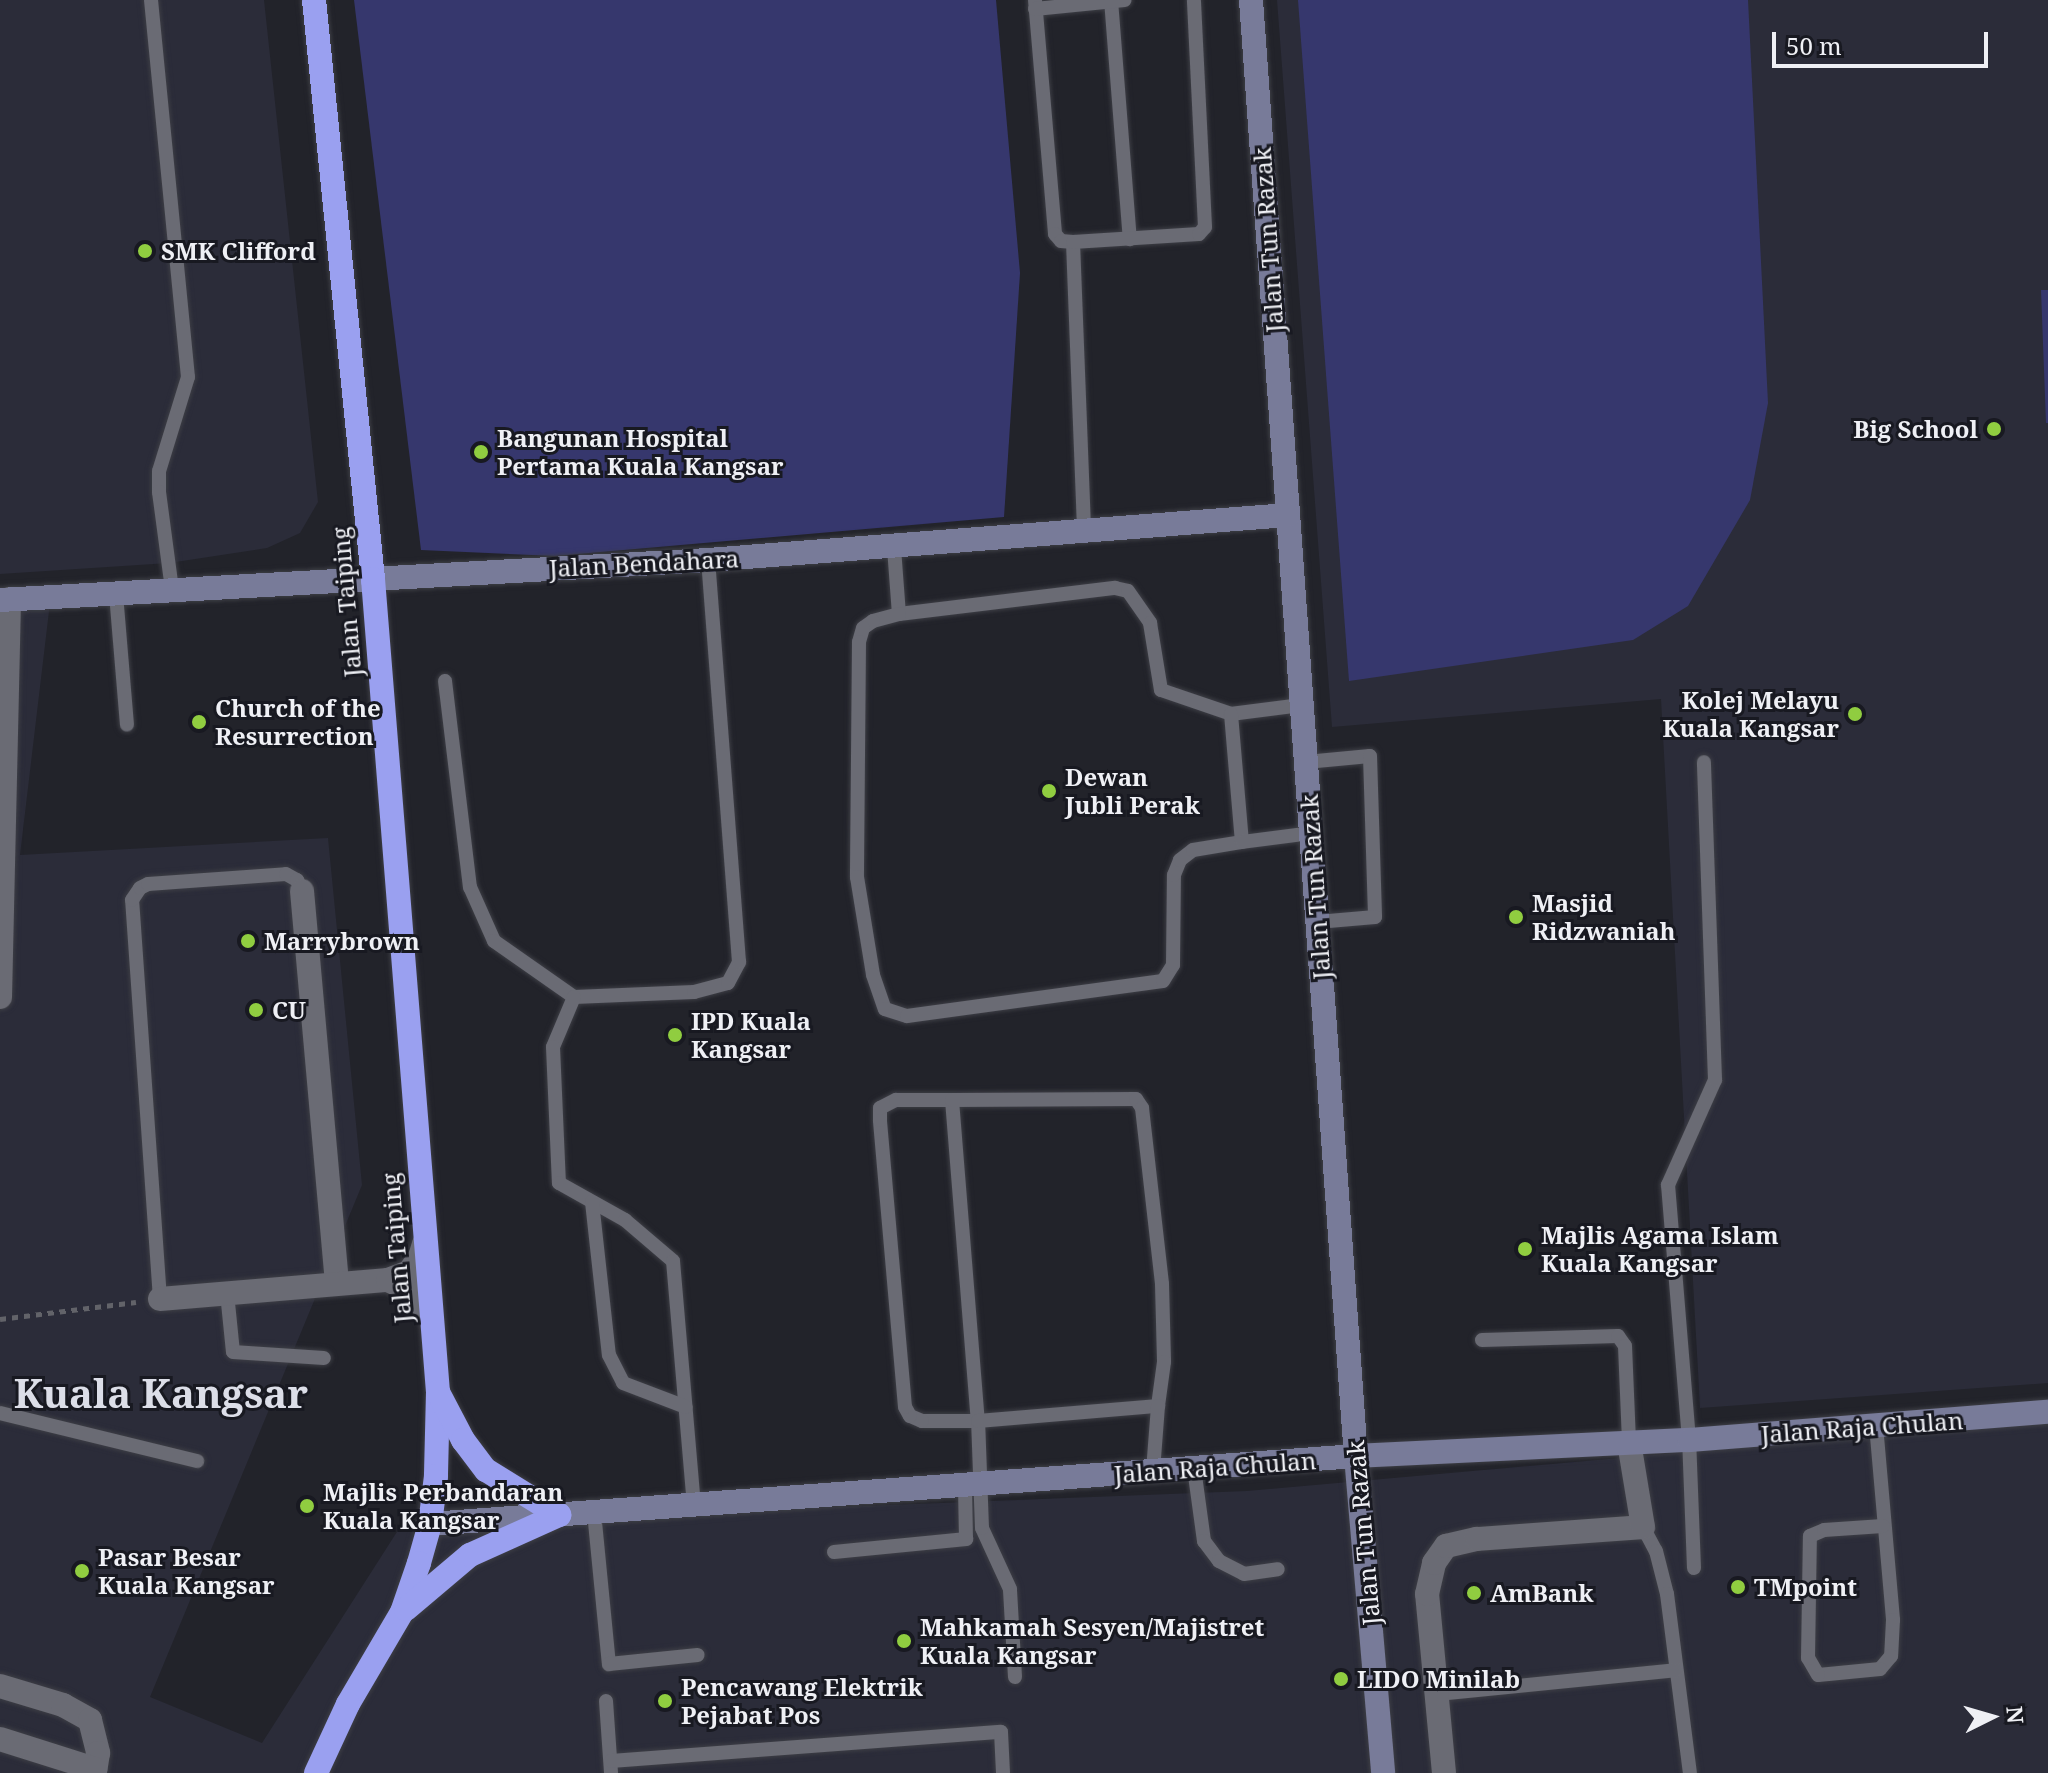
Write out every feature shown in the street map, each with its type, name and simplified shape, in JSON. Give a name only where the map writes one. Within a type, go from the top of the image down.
[{"type":"highway","name":"Jalan Taiping","points":[[314,0],[373,579],[438,1392]]},
{"type":"highway","points":[[438,1392],[463,1440],[486,1470],[559,1515]]},
{"type":"highway","points":[[316,1773],[348,1704],[402,1612],[430,1524],[436,1476],[438,1392]]},
{"type":"highway","points":[[402,1612],[438,1578],[470,1555],[559,1515]]},
{"type":"street","name":"Jalan Tun Razak","points":[[1251,0],[1356,1456],[1383,1773]]},
{"type":"street","name":"Jalan Bendahara","points":[[4,599],[894,548],[1288,515]]},
{"type":"street","points":[[0,997],[4,599]]},
{"type":"street","points":[[302,891],[337,1283]]},
{"type":"street","points":[[160,1299],[388,1280],[409,1272],[420,1257],[424,1244]]},
{"type":"street","points":[[388,1280],[412,1291],[430,1317]]},
{"type":"street","name":"Jalan Raja Chulan","points":[[430,1524],[1356,1456],[1689,1440],[2048,1412]]},
{"type":"street","points":[[1444,1773],[1427,1594],[1434,1563],[1446,1546],[1477,1539],[1643,1527],[1629,1442]]},
{"type":"street","points":[[0,1686],[63,1705],[90,1720],[98,1753],[95,1771],[0,1739]]},
{"type":"lane","points":[[151,0],[188,377],[159,471],[172,590]]},
{"type":"lane","points":[[1130,239],[1115,0],[1035,4],[1055,234],[1061,241],[1073,242],[1130,239],[1199,234],[1205,227],[1194,0]]},
{"type":"lane","points":[[1073,242],[1084,532]]},
{"type":"lane","points":[[894,548],[899,614]]},
{"type":"lane","points":[[445,681],[470,887],[494,941],[574,997],[694,992],[728,983],[739,962],[708,560]]},
{"type":"lane","points":[[1301,705],[1231,714],[1161,690],[1150,623],[1128,591],[1115,588],[899,614],[873,621],[863,628],[859,642],[857,877],[873,975],[885,1009],[907,1016],[1163,981],[1173,965],[1174,875],[1180,860],[1193,850],[1311,833]]},
{"type":"lane","points":[[116,594],[127,725]]},
{"type":"lane","points":[[1231,714],[1242,842]]},
{"type":"lane","points":[[1306,762],[1370,756],[1375,917],[1317,922]]},
{"type":"lane","points":[[1694,1568],[1689,1440],[1668,1185],[1715,1080],[1704,762]]},
{"type":"lane","points":[[160,1299],[132,900],[148,884],[286,874],[297,880],[302,891]]},
{"type":"lane","points":[[574,997],[553,1047],[559,1183],[625,1220],[673,1261],[694,1505]]},
{"type":"lane","points":[[1153,1471],[1164,1362],[1162,1284],[1142,1108],[1136,1099],[887,1102],[880,1108],[905,1407],[910,1416],[922,1421],[978,1421],[1158,1406]]},
{"type":"lane","points":[[834,1552],[966,1539],[978,1421],[952,1100]]},
{"type":"lane","points":[[592,1202],[609,1355],[623,1383],[686,1407]]},
{"type":"lane","points":[[227,1293],[233,1352],[324,1358]]},
{"type":"lane","points":[[1482,1340],[1618,1336],[1625,1346],[1629,1442]]},
{"type":"lane","points":[[0,1413],[197,1461]]},
{"type":"lane","points":[[1876,1425],[1893,1620],[1891,1656],[1880,1669],[1818,1675],[1808,1658],[1810,1536],[1824,1530],[1883,1526]]},
{"type":"lane","points":[[1194,1468],[1204,1541],[1219,1561],[1244,1574],[1278,1569]]},
{"type":"lane","points":[[973,1484],[982,1528],[1010,1589],[1015,1677]]},
{"type":"lane","points":[[594,1512],[609,1664],[698,1655]]},
{"type":"lane","points":[[1643,1527],[1656,1551],[1667,1594],[1690,1773]]},
{"type":"lane","points":[[1437,1694],[1676,1670]]},
{"type":"lane","points":[[606,1701],[611,1767],[1001,1732],[1003,1773]]},
{"type":"path","points":[[0,1319],[160,1299]]},
{"type":"shaded area","name":"SMK Clifford","points":[[0,0],[264,0],[318,502],[300,533],[267,548],[169,563],[0,574]]},
{"type":"shaded area","points":[[354,0],[996,0],[1020,273],[1004,517],[555,556],[421,550]]},
{"type":"shaded area","name":"Kolej Melayu Kuala Kangsar","points":[[1277,0],[2048,0],[2048,1383],[1700,1408],[1661,699],[1332,727]]},
{"type":"shaded area","points":[[1298,0],[1748,0],[1768,403],[1750,500],[1688,606],[1633,640],[1349,681]]},
{"type":"shaded area","points":[[2041,290],[2048,290],[2048,423],[2046,423]]},
{"type":"shaded area","points":[[52,586],[20,855],[328,838],[362,1185],[150,1697],[262,1743],[402,1524],[1247,1491],[2048,1420],[2048,1773],[0,1773],[0,589]]},
{"type":"place","name":"SMK Clifford","points":[[145,251]]},
{"type":"place","name":"Big School","points":[[1994,429]]},
{"type":"place","name":"Bangunan Hospital Pertama Kuala Kangsar","points":[[481,452]]},
{"type":"place","name":"Kolej Melayu Kuala Kangsar","points":[[1855,714]]},
{"type":"place","name":"Church of the Resurrection","points":[[199,722]]},
{"type":"place","name":"Dewan Jubli Perak","points":[[1049,791]]},
{"type":"place","name":"Masjid Ridzwaniah","points":[[1516,917]]},
{"type":"place","name":"Marrybrown","points":[[248,941]]},
{"type":"place","name":"CU","points":[[256,1010]]},
{"type":"place","name":"IPD Kuala Kangsar","points":[[675,1035]]},
{"type":"place","name":"Majlis Agama Islam Kuala Kangsar","points":[[1525,1249]]},
{"type":"place","name":"Majlis Perbandaran Kuala Kangsar","points":[[307,1506]]},
{"type":"place","name":"Pasar Besar Kuala Kangsar","points":[[82,1571]]},
{"type":"place","name":"TMpoint","points":[[1738,1587]]},
{"type":"place","name":"AmBank","points":[[1474,1593]]},
{"type":"place","name":"Mahkamah Sesyen/Majistret Kuala Kangsar","points":[[904,1641]]},
{"type":"place","name":"LIDO Minilab","points":[[1341,1679]]},
{"type":"place","name":"Pencawang Elektrik Pejabat Pos","points":[[665,1701]]},
{"type":"district","name":"Kuala Kangsar","points":[[161,1393]]}]
